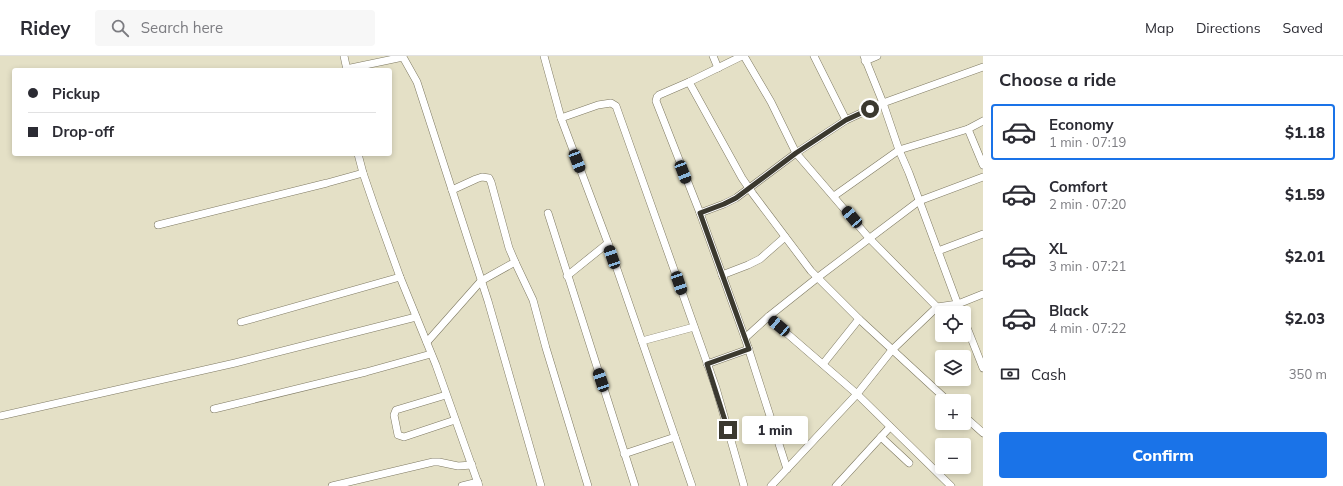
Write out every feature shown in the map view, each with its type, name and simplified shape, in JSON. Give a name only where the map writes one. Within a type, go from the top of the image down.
[{"type":"street","points":[[344,56],[346,68]]},
{"type":"street","points":[[544,56],[561,118],[608,243],[692,486]]},
{"type":"street","points":[[713,56],[718,68]]},
{"type":"street","points":[[788,469],[749,349],[700,213],[656,103],[656,97],[743,56],[770,102],[796,153],[870,238],[936,306]]},
{"type":"street","points":[[814,56],[846,120]]},
{"type":"street","points":[[877,56],[864,58],[883,103],[899,150],[958,304]]},
{"type":"street","points":[[351,68],[401,57],[417,82],[481,281],[541,486]]},
{"type":"street","points":[[700,213],[736,198],[796,153],[846,120],[883,103],[983,67]]},
{"type":"street","points":[[689,82],[742,178],[817,278],[940,394]]},
{"type":"street","points":[[561,118],[598,105],[611,103],[616,106],[716,388],[744,486]]},
{"type":"street","points":[[834,196],[899,150],[968,129],[983,121]]},
{"type":"street","points":[[968,129],[983,165]]},
{"type":"street","points":[[358,156],[362,173],[400,277],[427,342],[478,484],[462,486]]},
{"type":"street","points":[[158,225],[327,184],[362,173]]},
{"type":"street","points":[[452,190],[482,177],[489,178],[491,182],[507,242],[514,262],[533,300],[588,486]]},
{"type":"street","points":[[745,338],[768,317],[817,278],[919,201],[983,177]]},
{"type":"street","points":[[548,213],[635,486]]},
{"type":"street","points":[[938,252],[983,234]]},
{"type":"street","points":[[722,275],[760,259],[785,237]]},
{"type":"street","points":[[567,276],[608,243]]},
{"type":"street","points":[[427,342],[481,281],[514,262]]},
{"type":"street","points":[[241,322],[400,277]]},
{"type":"street","points":[[944,306],[958,304],[983,294]]},
{"type":"street","points":[[772,486],[856,394],[892,350],[935,309]]},
{"type":"street","points":[[0,416],[235,363],[416,317]]},
{"type":"street","points":[[768,317],[856,394],[951,486]]},
{"type":"street","points":[[823,364],[859,319]]},
{"type":"street","points":[[642,341],[694,327]]},
{"type":"street","points":[[971,335],[980,354],[983,368]]},
{"type":"street","points":[[707,364],[749,349]]},
{"type":"street","points":[[214,409],[366,372],[431,354]]},
{"type":"street","points":[[446,395],[396,410],[394,416],[398,435],[404,437],[455,420]]},
{"type":"street","points":[[971,422],[983,433]]},
{"type":"street","points":[[836,486],[890,427]]},
{"type":"street","points":[[624,454],[675,437]]},
{"type":"street","points":[[881,437],[909,464]]},
{"type":"street","points":[[332,486],[433,462],[458,466],[472,465]]},
{"type":"route","points":[[728,430],[716,388],[707,364],[749,349],[700,213],[736,198],[796,153],[846,120],[870,109]]}]
